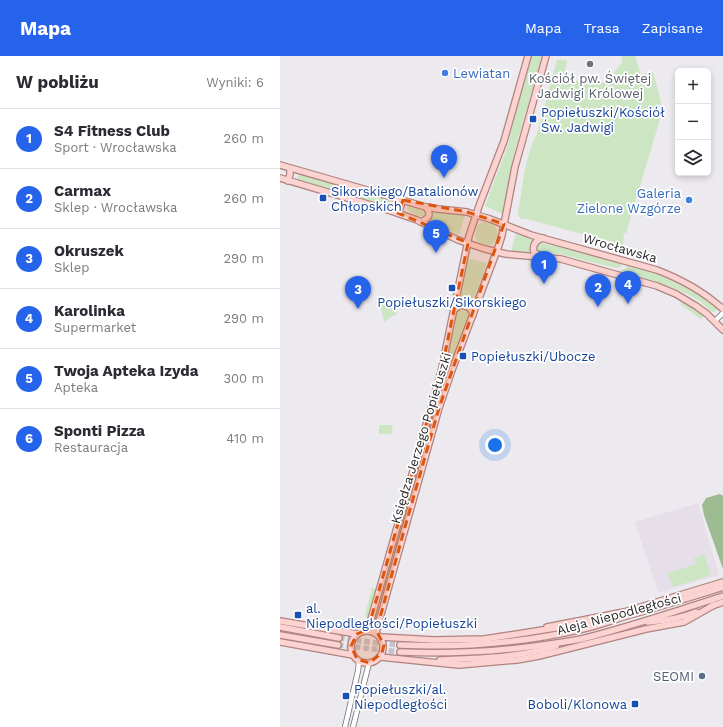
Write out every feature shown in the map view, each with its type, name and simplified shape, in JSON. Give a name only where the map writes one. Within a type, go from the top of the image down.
[{"type":"main road","points":[[476,215],[504,141],[528,56]]},
{"type":"main road","points":[[504,224],[515,167],[546,56]]},
{"type":"main road","name":"Wrocławska","points":[[280,165],[426,207],[467,212],[543,238],[664,273],[693,287],[723,309]]},
{"type":"main road","points":[[288,181],[290,169]]},
{"type":"main road","name":"Wrocławska","points":[[280,178],[398,213],[468,244],[496,252],[561,259],[657,286],[676,294],[696,306],[715,321],[723,330]]},
{"type":"main road","points":[[398,213],[403,200]]},
{"type":"main road","points":[[421,222],[426,220],[428,217],[429,211],[426,207]]},
{"type":"main road","name":"Księdza Jerzego Popiełuszki","points":[[368,630],[440,372],[468,244],[476,215]]},
{"type":"main road","name":"Księdza Jerzego Popiełuszki","points":[[379,635],[378,624],[439,408],[496,252],[504,224]]},
{"type":"main road","points":[[540,257],[534,252],[534,246],[537,240],[543,238]]},
{"type":"main road","points":[[454,310],[460,305],[467,306],[471,308],[473,316]]},
{"type":"main road","points":[[431,404],[434,410],[439,408]]},
{"type":"main road","points":[[523,633],[553,625],[624,612],[723,582]]},
{"type":"main road","name":"Aleja Niepodległości","points":[[400,645],[467,646],[516,642],[550,636],[588,628],[723,587]]},
{"type":"main road","name":"Aleja Niepodległości","points":[[400,652],[468,653],[518,648],[579,639],[723,596]]},
{"type":"main road","points":[[628,625],[686,616],[723,602]]},
{"type":"main road","points":[[380,657],[459,664],[500,662],[539,656],[646,629],[684,622],[714,605]]},
{"type":"main road","points":[[379,635],[384,645],[384,649],[380,657],[369,663],[359,661],[353,655],[351,646],[352,642],[357,634],[368,630],[379,635],[434,640],[458,640],[499,637],[628,616]]},
{"type":"main road","points":[[280,621],[357,634]]},
{"type":"main road","points":[[280,627],[339,638]]},
{"type":"main road","points":[[280,635],[338,645]]},
{"type":"main road","points":[[421,661],[524,654],[544,650],[579,639]]},
{"type":"main road","points":[[280,642],[353,655]]},
{"type":"street","points":[[715,321],[723,313]]},
{"type":"street","points":[[345,727],[359,661]]},
{"type":"street","points":[[353,727],[369,663]]},
{"type":"highlighted area","points":[[403,200],[467,212],[504,224],[439,408],[405,527],[378,625],[377,632],[384,645],[382,653],[369,663],[357,659],[351,646],[357,634],[368,629],[441,372],[468,243],[398,213]]},
{"type":"shaded area","points":[[698,503],[719,575],[658,593],[635,522]]},
{"type":"green space","points":[[532,56],[542,56],[516,146],[503,214],[485,206],[508,145]]},
{"type":"green space","points":[[622,56],[635,56],[641,75],[653,72],[661,101],[659,108],[660,119],[626,233],[624,233],[623,245],[527,219],[521,219],[518,215],[527,162],[537,134],[557,60],[567,61],[565,70],[569,78],[589,85],[608,81],[622,62]]},
{"type":"green space","points":[[299,174],[393,200],[390,208],[296,181]]},
{"type":"green space","points":[[407,206],[425,210],[426,216],[418,216],[408,210]]},
{"type":"green space","points":[[431,211],[465,214],[459,235],[428,220]]},
{"type":"green space","points":[[482,222],[490,223],[495,226],[498,236],[492,244],[487,245],[476,240],[475,235],[477,226]]},
{"type":"green space","points":[[516,233],[535,241],[532,252],[511,252]]},
{"type":"green space","points":[[541,243],[584,252],[623,263],[621,267],[615,268],[560,254],[540,252],[537,248]]},
{"type":"green space","points":[[467,258],[487,263],[471,307],[459,304]]},
{"type":"green space","points":[[628,264],[661,274],[685,284],[716,306],[717,310],[712,312],[698,300],[670,286],[619,271],[626,269]]},
{"type":"green space","points":[[383,297],[399,303],[396,315],[384,322],[379,305]]},
{"type":"green space","points":[[682,301],[704,315],[701,319],[680,304]]},
{"type":"green space","points":[[460,308],[468,310],[469,313],[446,380],[442,378],[458,310]]},
{"type":"green space","points":[[432,411],[436,412],[376,621],[373,620]]},
{"type":"green space","points":[[379,426],[393,426],[391,434],[379,434]]},
{"type":"green space","points":[[720,494],[723,496],[723,569],[704,515],[702,505],[706,498]]},
{"type":"green space","points":[[704,554],[711,575],[673,587],[668,573],[696,564],[694,558]]},
{"type":"green space","points":[[372,588],[377,590],[368,618],[365,615]]},
{"type":"tunnel","points":[[339,638],[400,645]]},
{"type":"tunnel","points":[[338,645],[400,652]]},
{"type":"place","name":"Kościół pw. Świętej Jadwigi Królowej","points":[[590,64]]},
{"type":"place","name":"Lewiatan","points":[[445,73]]},
{"type":"place","name":"Popiełuszki/Kościół Św. Jadwigi","points":[[533,119]]},
{"type":"place","name":"Sponti Pizza","points":[[444,178]]},
{"type":"place","name":"Sikorskiego/Batalionów Chłopskich","points":[[323,198]]},
{"type":"place","name":"Galeria Zielone Wzgórze","points":[[689,200]]},
{"type":"place","name":"Twoja Apteka Izyda","points":[[436,253]]},
{"type":"place","name":"S4 Fitness Club","points":[[544,284]]},
{"type":"place","name":"Popiełuszki/Sikorskiego","points":[[452,288]]},
{"type":"place","name":"Karolinka","points":[[628,304]]},
{"type":"place","name":"Carmax","points":[[598,307]]},
{"type":"place","name":"Okruszek","points":[[358,309]]},
{"type":"place","name":"Popiełuszki/Ubocze","points":[[463,356]]},
{"type":"place","name":"al. Niepodległości/Popiełuszki","points":[[298,615]]},
{"type":"place","name":"SEOMI","points":[[702,676]]},
{"type":"place","name":"Popiełuszki/al. Niepodległości","points":[[346,696]]},
{"type":"place","name":"Boboli/Klonowa","points":[[635,704]]}]
